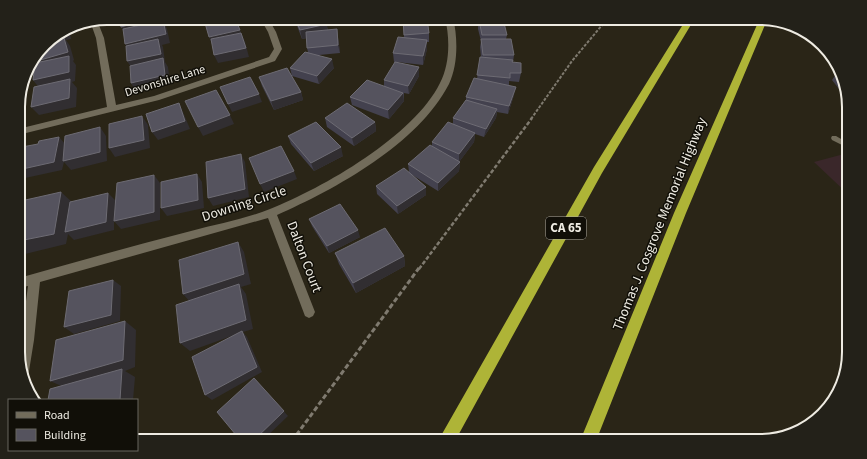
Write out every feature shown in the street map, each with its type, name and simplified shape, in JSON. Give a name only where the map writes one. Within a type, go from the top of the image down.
[{"type":"highway","name":"CA 65","points":[[450,434],[598,170],[687,25]]},
{"type":"highway","name":"Thomas J. Cosgrove Memorial Highway","points":[[591,434],[680,213],[760,25]]},
{"type":"street","name":"Devonshire Lane","points":[[25,130],[156,98],[272,59],[278,49],[268,25]]},
{"type":"street","name":"Downing Circle","points":[[25,281],[271,213],[314,194],[357,169],[399,137],[428,109],[444,83],[452,58],[451,25]]},
{"type":"street","points":[[96,26],[100,38],[112,110]]},
{"type":"street","name":"Dalton Court","points":[[271,213],[309,312]]},
{"type":"street","points":[[25,354],[35,278]]},
{"type":"lane","points":[[834,138],[842,143]]},
{"type":"path","points":[[297,434],[468,201],[527,125],[572,61],[602,25]]},
{"type":"shaded area","points":[[842,155],[842,188],[814,162]]},
{"type":"building","points":[[141,25],[164,25],[166,34],[125,44],[123,29]]},
{"type":"building","points":[[206,25],[238,25],[240,30],[209,37]]},
{"type":"building","points":[[298,25],[322,25],[300,30]]},
{"type":"building","points":[[403,25],[428,25],[429,33],[404,35]]},
{"type":"building","points":[[480,25],[504,25],[507,35],[482,35]]},
{"type":"building","points":[[337,29],[338,45],[307,48],[306,32]]},
{"type":"building","points":[[241,33],[246,48],[214,55],[211,39]]},
{"type":"building","points":[[398,37],[427,40],[423,56],[393,53]]},
{"type":"building","points":[[64,38],[68,52],[40,60],[53,45]]},
{"type":"building","points":[[158,39],[161,54],[127,61],[126,46]]},
{"type":"building","points":[[481,39],[511,39],[514,55],[483,55]]},
{"type":"building","points":[[305,52],[332,59],[317,76],[290,68]]},
{"type":"building","points":[[69,56],[69,72],[33,80],[34,69],[38,62]]},
{"type":"building","points":[[480,57],[513,60],[512,62],[521,63],[521,73],[510,73],[510,78],[477,75]]},
{"type":"building","points":[[163,58],[165,75],[131,83],[130,66]]},
{"type":"building","points":[[395,62],[419,67],[408,86],[384,80]]},
{"type":"building","points":[[287,68],[301,92],[271,101],[259,77]]},
{"type":"building","points":[[250,77],[259,94],[228,104],[220,87]]},
{"type":"building","points":[[474,78],[516,87],[509,106],[466,97]]},
{"type":"building","points":[[70,79],[69,98],[31,107],[34,87]]},
{"type":"building","points":[[367,80],[403,93],[388,110],[350,97]]},
{"type":"building","points":[[216,90],[230,115],[198,127],[185,101]]},
{"type":"building","points":[[466,100],[497,109],[486,129],[453,118]]},
{"type":"building","points":[[179,103],[185,121],[152,132],[146,114]]},
{"type":"building","points":[[347,103],[375,122],[352,138],[325,118]]},
{"type":"building","points":[[142,116],[144,140],[109,148],[109,124]]},
{"type":"building","points":[[316,122],[341,147],[311,163],[288,136]]},
{"type":"building","points":[[448,122],[475,133],[459,154],[432,142]]},
{"type":"building","points":[[100,127],[100,152],[63,161],[65,136]]},
{"type":"building","points":[[59,137],[54,162],[25,168],[25,146],[38,144],[39,141]]},
{"type":"building","points":[[430,145],[460,162],[438,183],[408,164]]},
{"type":"building","points":[[281,146],[294,171],[260,184],[249,158]]},
{"type":"building","points":[[241,154],[245,189],[208,198],[206,162]]},
{"type":"building","points":[[404,168],[426,187],[397,206],[376,186]]},
{"type":"building","points":[[197,174],[198,200],[161,208],[161,182]]},
{"type":"building","points":[[154,175],[154,212],[114,221],[117,183]]},
{"type":"building","points":[[61,192],[54,234],[25,240],[25,200]]},
{"type":"building","points":[[108,193],[106,222],[65,232],[70,202]]},
{"type":"building","points":[[340,204],[358,230],[327,246],[309,219]]},
{"type":"building","points":[[385,228],[404,256],[353,283],[335,253]]},
{"type":"building","points":[[238,242],[244,274],[183,294],[179,260]]},
{"type":"building","points":[[113,280],[111,315],[64,327],[69,291]]},
{"type":"building","points":[[239,284],[246,320],[180,343],[176,305]]},
{"type":"building","points":[[125,321],[123,360],[50,381],[56,340]]},
{"type":"building","points":[[242,331],[257,367],[205,395],[192,357]]},
{"type":"building","points":[[122,369],[120,399],[48,399],[50,389]]},
{"type":"building","points":[[254,378],[284,411],[260,434],[235,434],[217,412]]}]
